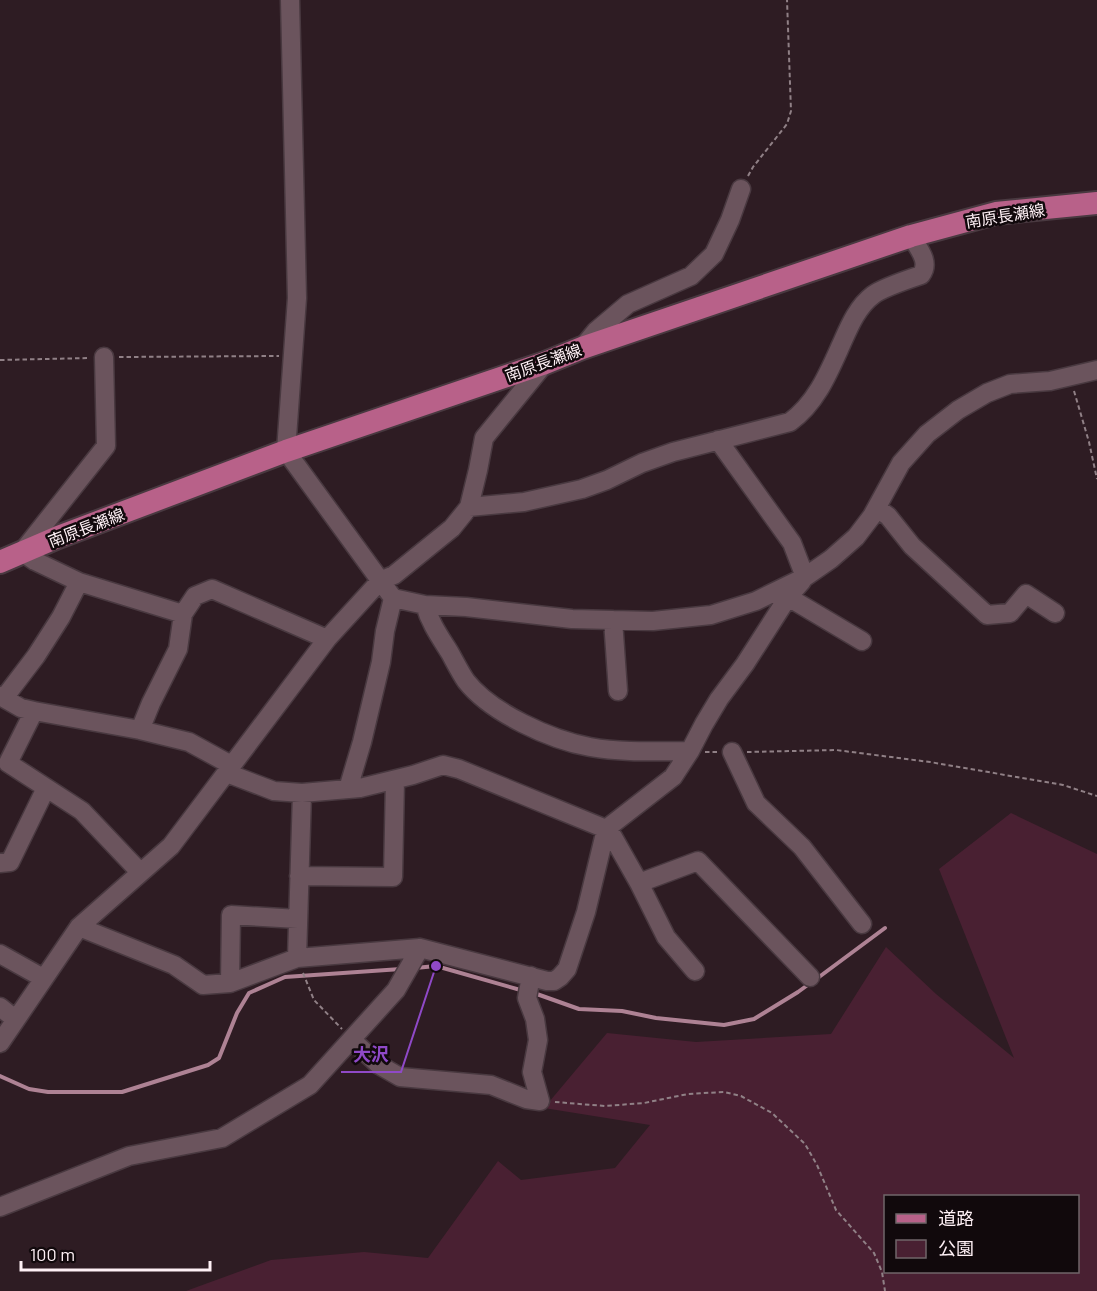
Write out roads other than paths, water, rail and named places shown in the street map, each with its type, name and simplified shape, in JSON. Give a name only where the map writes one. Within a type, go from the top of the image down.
[{"type":"main road","name":"南原長瀬線","points":[[0,562],[58,537],[286,451],[911,236],[996,213],[1097,203]]},
{"type":"street","points":[[290,0],[297,298],[286,451],[393,598],[425,605],[466,607],[572,619],[653,621],[711,615],[756,601],[805,577],[831,560],[856,537],[877,508],[901,463],[927,434],[958,410],[987,393],[1010,384],[1050,381],[1097,370]]},
{"type":"street","points":[[582,348],[596,330],[628,304],[691,276],[714,254],[741,189]]},
{"type":"street","points":[[469,507],[524,502],[582,489],[673,452],[790,422],[802,413],[822,385],[848,327],[857,313],[874,294],[921,275],[925,269],[925,259],[911,236]]},
{"type":"street","points":[[104,357],[106,446],[22,552],[35,561],[79,582],[183,614]]},
{"type":"street","points":[[0,1043],[79,927],[171,846],[327,639],[380,581],[394,575],[452,528],[469,507],[484,438],[545,363]]},
{"type":"street","points":[[718,440],[792,543],[805,577]]},
{"type":"street","points":[[877,508],[888,516],[912,546],[987,615],[1010,613],[1026,594],[1055,613]]},
{"type":"street","points":[[79,927],[174,965],[203,985],[230,983],[297,958],[420,948],[554,981],[567,969],[586,912],[606,829],[673,777],[719,699],[745,664],[788,597],[805,577]]},
{"type":"street","points":[[79,582],[62,617],[36,656],[2,697],[21,708],[140,730],[189,742],[229,768],[232,775],[274,791],[302,793],[360,788],[443,765],[459,769],[606,829],[614,837],[666,938],[695,971]]},
{"type":"street","points":[[140,730],[178,649],[183,614],[195,596],[212,589],[327,639]]},
{"type":"street","points":[[788,597],[862,641]]},
{"type":"street","points":[[348,789],[362,742],[393,598]]},
{"type":"street","points":[[425,605],[429,620],[467,682],[489,703],[514,720],[564,740],[589,747],[625,751],[690,751]]},
{"type":"street","points":[[613,620],[618,691]]},
{"type":"street","points":[[34,711],[8,763],[82,811],[140,872]]},
{"type":"street","points":[[732,752],[756,802],[802,847],[862,924]]},
{"type":"street","points":[[299,876],[393,877],[395,780]]},
{"type":"street","points":[[0,863],[10,862],[46,788]]},
{"type":"street","points":[[297,958],[302,793]]},
{"type":"street","points":[[639,883],[698,861],[810,977]]},
{"type":"street","points":[[230,983],[231,915],[298,919]]},
{"type":"street","points":[[0,1207],[129,1156],[222,1138],[310,1085],[396,990],[420,948]]},
{"type":"street","points":[[0,954],[43,978]]},
{"type":"street","points":[[352,1040],[379,1065],[399,1077],[491,1085],[526,1099],[540,1101],[532,1072],[537,1040],[535,1019],[527,998],[531,976]]},
{"type":"street","points":[[0,1007],[15,1019]]},
{"type":"waterway","points":[[815,980],[885,928]]},
{"type":"waterway","points":[[415,968],[436,966],[524,991]]},
{"type":"waterway","points":[[0,1076],[29,1089],[48,1092],[122,1092],[208,1065],[219,1058],[237,1013],[249,993],[285,977],[401,969]]},
{"type":"waterway","points":[[534,993],[579,1009],[622,1011],[656,1018],[724,1025],[754,1019],[809,984]]},
{"type":"place","name":"大沢","points":[[436,966]]}]
